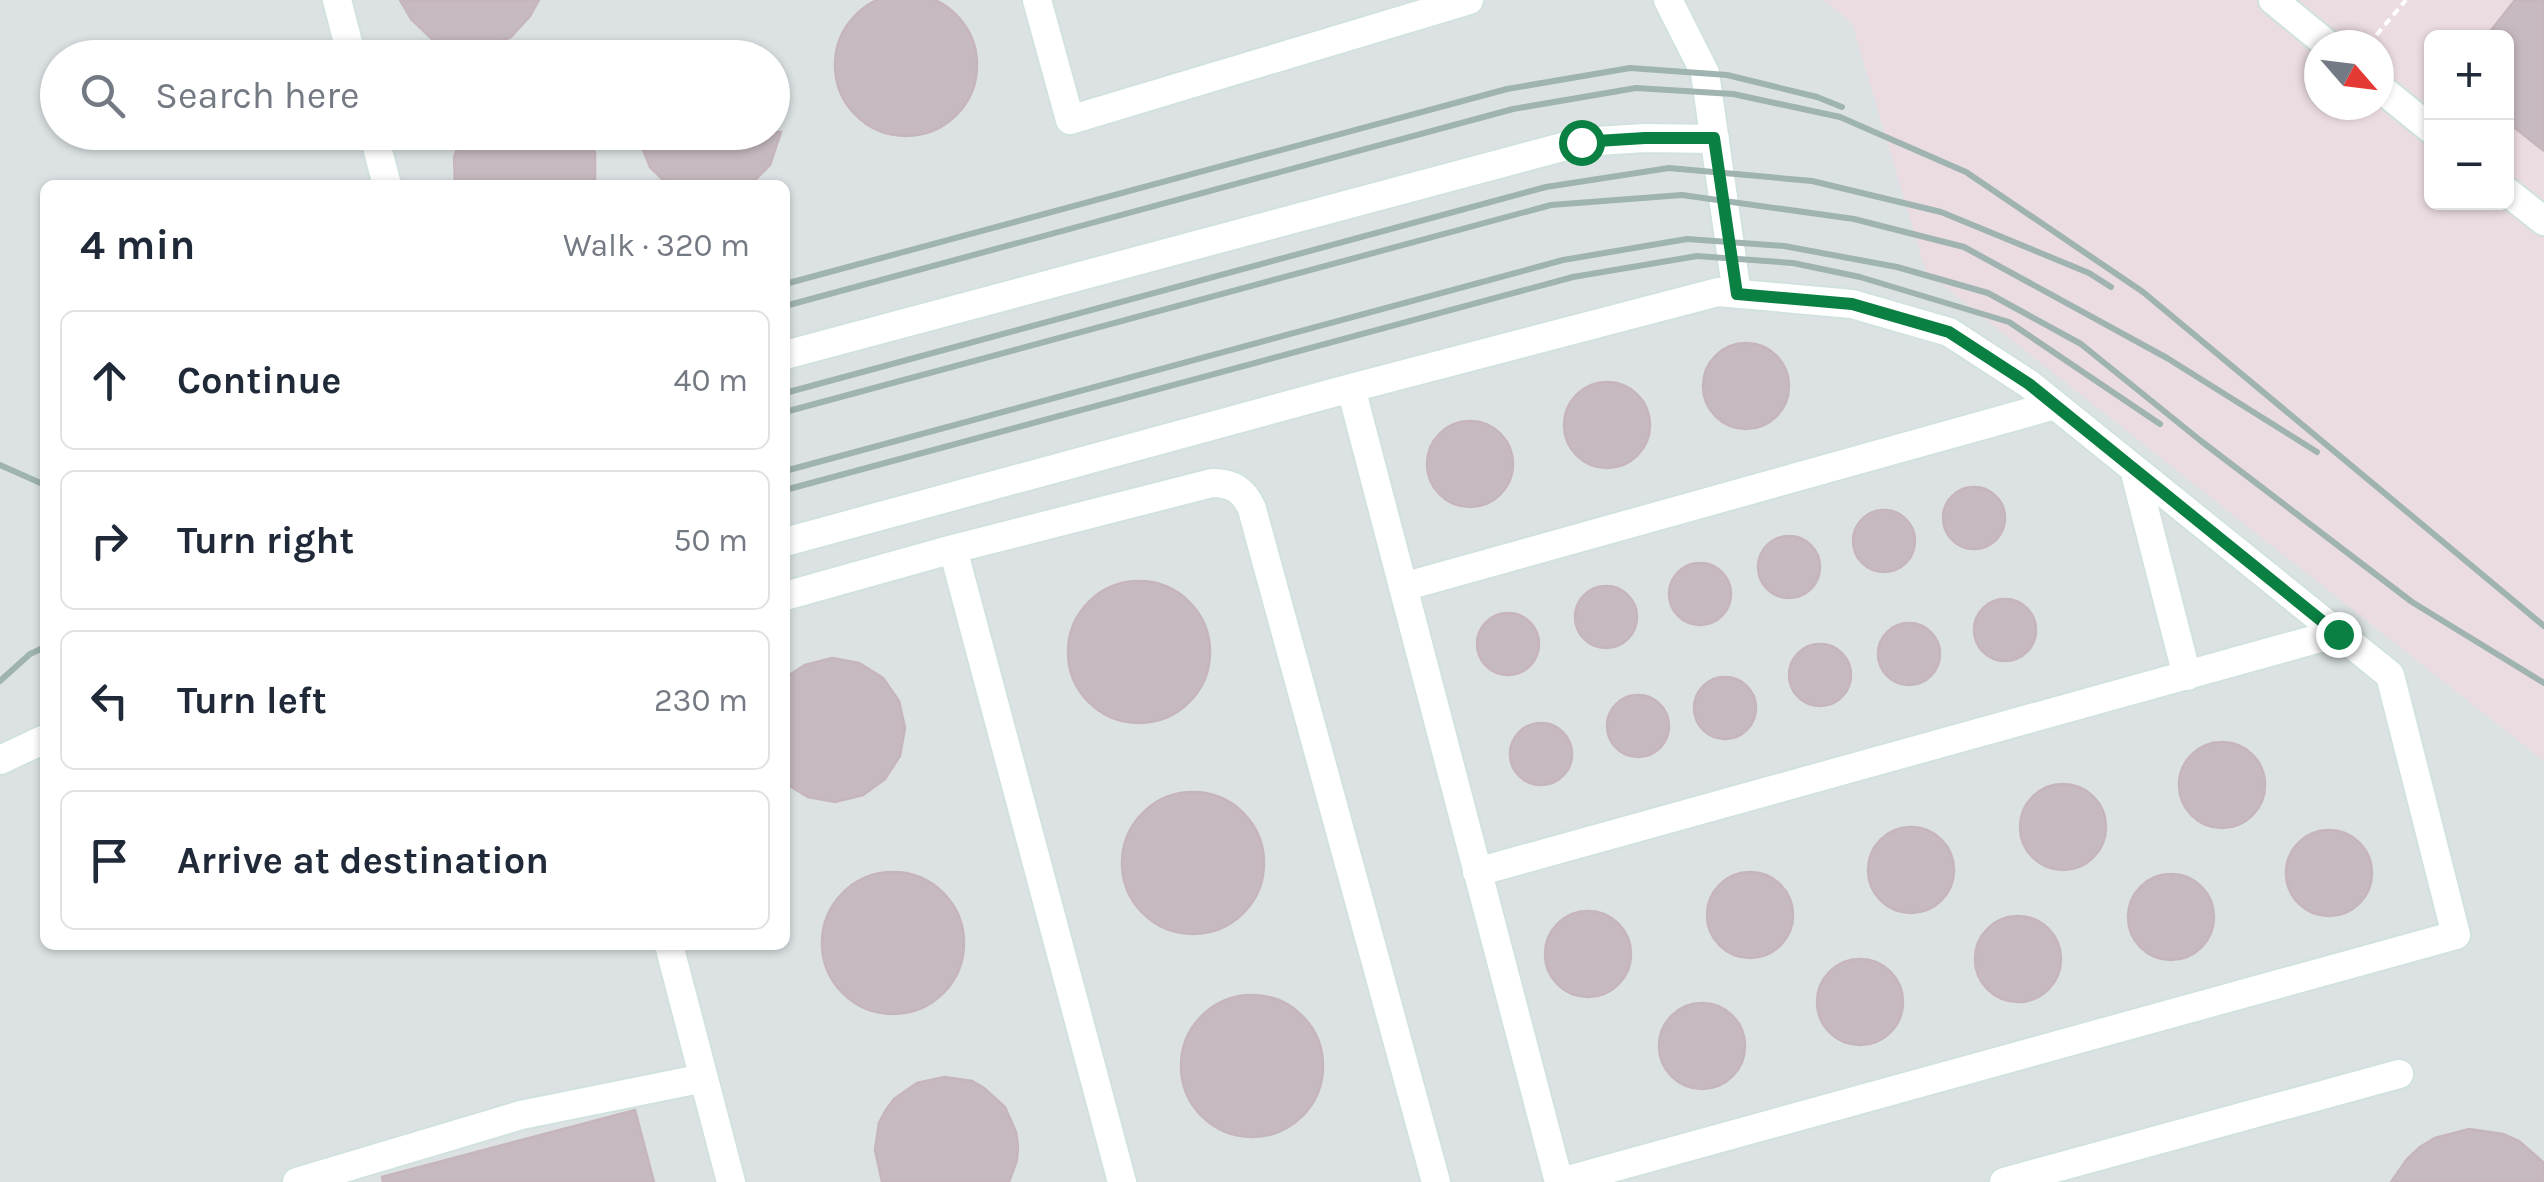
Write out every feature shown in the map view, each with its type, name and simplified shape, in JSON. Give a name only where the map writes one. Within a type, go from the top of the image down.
[{"type":"street","points":[[337,0],[347,40]]},
{"type":"street","points":[[1038,0],[1070,120],[1432,4],[1468,0]]},
{"type":"street","points":[[1668,0],[1705,73],[1737,294]]},
{"type":"street","points":[[2273,0],[2310,30]]},
{"type":"street","points":[[2394,99],[2424,124]]},
{"type":"street","points":[[790,355],[1581,142],[1714,138]]},
{"type":"street","points":[[377,150],[386,180]]},
{"type":"street","points":[[2514,197],[2544,221]]},
{"type":"street","points":[[790,541],[1351,388],[1718,292],[1852,304],[1949,332],[2029,384],[2390,675],[2456,935],[1560,1182],[1351,388]]},
{"type":"street","points":[[1403,587],[2055,405]]},
{"type":"street","points":[[2134,469],[2186,676]]},
{"type":"street","points":[[790,595],[1212,483],[1232,486],[1248,499],[1436,1182]]},
{"type":"street","points":[[954,549],[1122,1182]]},
{"type":"street","points":[[1477,872],[2338,634]]},
{"type":"street","points":[[0,760],[40,741]]},
{"type":"street","points":[[670,950],[731,1182]]},
{"type":"street","points":[[2004,1182],[2398,1074]]},
{"type":"street","points":[[297,1182],[521,1115],[704,1078]]},
{"type":"path","points":[[2381,30],[2406,0]]},
{"type":"shaded area","points":[[0,0],[1823,0],[1852,23],[1926,272],[2544,761],[2544,1182],[0,1182]]},
{"type":"building","points":[[882,-1],[930,-1],[945,6],[965,26],[975,51],[975,79],[965,104],[945,124],[920,134],[892,134],[867,124],[847,104],[837,79],[837,51],[847,26],[867,6]]},
{"type":"building","points":[[400,0],[539,0],[530,16],[504,40],[434,40],[411,19]]},
{"type":"building","points":[[2515,0],[2544,0],[2544,151],[2514,127],[2514,30],[2491,30]]},
{"type":"building","points":[[457,150],[594,150],[595,180],[455,180]]},
{"type":"building","points":[[643,150],[775,150],[770,165],[755,180],[663,180],[650,167]]},
{"type":"building","points":[[1746,343],[1770,350],[1782,362],[1789,386],[1782,410],[1770,422],[1746,429],[1722,422],[1710,410],[1703,386],[1710,362],[1722,350]]},
{"type":"building","points":[[1607,382],[1631,389],[1643,401],[1650,425],[1643,449],[1631,461],[1607,468],[1583,461],[1571,449],[1564,425],[1571,401],[1583,389]]},
{"type":"building","points":[[1470,421],[1494,428],[1506,440],[1513,464],[1506,488],[1494,500],[1470,507],[1446,500],[1434,488],[1427,464],[1434,440],[1446,428]]},
{"type":"building","points":[[1974,487],[1996,496],[2005,518],[1996,540],[1974,549],[1952,540],[1943,518],[1952,496]]},
{"type":"building","points":[[1884,510],[1906,519],[1915,541],[1906,563],[1884,572],[1862,563],[1853,541],[1862,519]]},
{"type":"building","points":[[1789,536],[1811,545],[1820,567],[1811,589],[1789,598],[1767,589],[1758,567],[1767,545]]},
{"type":"building","points":[[1700,563],[1722,572],[1731,594],[1722,616],[1700,625],[1678,616],[1669,594],[1678,572]]},
{"type":"building","points":[[1139,581],[1166,586],[1189,602],[1205,625],[1210,652],[1205,679],[1189,702],[1166,718],[1139,723],[1112,718],[1089,702],[1073,679],[1068,652],[1073,625],[1089,602],[1112,586]]},
{"type":"building","points":[[1606,586],[1628,595],[1637,617],[1628,639],[1606,648],[1584,639],[1575,617],[1584,595]]},
{"type":"building","points":[[2005,599],[2027,608],[2036,630],[2027,652],[2005,661],[1983,652],[1974,630],[1983,608]]},
{"type":"building","points":[[1508,613],[1530,622],[1539,644],[1530,666],[1508,675],[1486,666],[1477,644],[1486,622]]},
{"type":"building","points":[[1909,623],[1931,632],[1940,654],[1931,676],[1909,685],[1887,676],[1878,654],[1887,632]]},
{"type":"building","points":[[1820,644],[1842,653],[1851,675],[1842,697],[1820,706],[1798,697],[1789,675],[1798,653]]},
{"type":"building","points":[[832,658],[859,663],[883,678],[899,701],[905,728],[900,756],[885,779],[863,795],[835,802],[808,797],[790,786],[790,675],[805,665]]},
{"type":"building","points":[[1725,677],[1747,686],[1756,708],[1747,730],[1725,739],[1703,730],[1694,708],[1703,686]]},
{"type":"building","points":[[1638,695],[1660,704],[1669,726],[1660,748],[1638,757],[1616,748],[1607,726],[1616,704]]},
{"type":"building","points":[[1541,723],[1563,732],[1572,754],[1563,776],[1541,785],[1519,776],[1510,754],[1519,732]]},
{"type":"building","points":[[2222,742],[2246,749],[2258,761],[2265,785],[2258,809],[2246,821],[2222,828],[2198,821],[2186,809],[2179,785],[2186,761],[2198,749]]},
{"type":"building","points":[[2063,784],[2087,791],[2099,803],[2106,827],[2099,851],[2087,863],[2063,870],[2039,863],[2027,851],[2020,827],[2027,803],[2039,791]]},
{"type":"building","points":[[1193,792],[1220,797],[1243,813],[1259,836],[1264,863],[1259,890],[1243,913],[1220,929],[1193,934],[1166,929],[1143,913],[1127,890],[1122,863],[1127,836],[1143,813],[1166,797]]},
{"type":"building","points":[[1911,827],[1928,830],[1947,846],[1954,870],[1951,887],[1935,906],[1911,913],[1894,910],[1875,894],[1868,870],[1871,853],[1887,834]]},
{"type":"building","points":[[2329,830],[2353,837],[2365,849],[2372,873],[2365,897],[2353,909],[2329,916],[2305,909],[2293,897],[2286,873],[2293,849],[2305,837]]},
{"type":"building","points":[[893,872],[920,877],[943,893],[959,916],[964,943],[959,970],[943,993],[920,1009],[893,1014],[866,1009],[843,993],[827,970],[822,943],[827,916],[843,893],[866,877]]},
{"type":"building","points":[[1750,872],[1767,875],[1786,891],[1793,915],[1790,932],[1774,951],[1750,958],[1733,955],[1714,939],[1707,915],[1710,898],[1726,879]]},
{"type":"building","points":[[2171,874],[2188,877],[2207,893],[2214,917],[2211,934],[2195,953],[2171,960],[2154,957],[2135,941],[2128,917],[2131,900],[2147,881]]},
{"type":"building","points":[[1588,911],[1605,914],[1624,930],[1631,954],[1628,971],[1612,990],[1588,997],[1571,994],[1552,978],[1545,954],[1548,937],[1564,918]]},
{"type":"building","points":[[2018,916],[2042,923],[2054,935],[2061,959],[2054,983],[2042,995],[2018,1002],[1994,995],[1982,983],[1975,959],[1982,935],[1994,923]]},
{"type":"building","points":[[1860,959],[1877,962],[1896,978],[1903,1002],[1900,1019],[1884,1038],[1860,1045],[1843,1042],[1824,1026],[1817,1002],[1820,985],[1836,966]]},
{"type":"building","points":[[1252,995],[1279,1000],[1302,1016],[1318,1039],[1323,1066],[1318,1093],[1302,1116],[1279,1132],[1252,1137],[1225,1132],[1202,1116],[1186,1093],[1181,1066],[1186,1039],[1202,1016],[1225,1000]]},
{"type":"building","points":[[1702,1003],[1719,1006],[1738,1022],[1745,1046],[1742,1063],[1726,1082],[1702,1089],[1685,1086],[1666,1070],[1659,1046],[1662,1029],[1678,1010]]},
{"type":"building","points":[[944,1077],[972,1081],[1005,1107],[1018,1146],[1009,1182],[882,1182],[875,1150],[879,1123],[886,1110],[894,1099],[917,1083]]},
{"type":"building","points":[[635,1110],[654,1182],[383,1182],[382,1177]]},
{"type":"building","points":[[2469,1129],[2503,1134],[2519,1141],[2544,1163],[2544,1182],[2391,1182],[2420,1147],[2435,1138]]},
{"type":"railway","points":[[790,283],[1507,89],[1630,68],[1727,75],[1842,107]]},
{"type":"railway","points":[[790,305],[1513,109],[1636,88],[1733,94],[1840,117],[1966,172],[2143,292],[2544,626]]},
{"type":"railway","points":[[790,392],[1546,187],[1669,168],[1812,181],[1941,212],[2089,273],[2111,287]]},
{"type":"railway","points":[[790,411],[1551,205],[1682,195],[1854,219],[1964,247],[2167,358],[2317,452]]},
{"type":"railway","points":[[790,470],[1563,260],[1687,239],[1784,246],[1897,267],[1988,293],[2081,344],[2412,602],[2544,683]]},
{"type":"railway","points":[[790,489],[1573,277],[1697,256],[1793,263],[1860,277],[2009,322],[2160,424]]},
{"type":"railway","points":[[0,465],[40,483]]},
{"type":"railway","points":[[0,681],[40,649]]},
{"type":"route","points":[[1581,142],[1714,138],[1737,294],[1852,304],[1949,332],[2029,384],[2338,634]]}]
